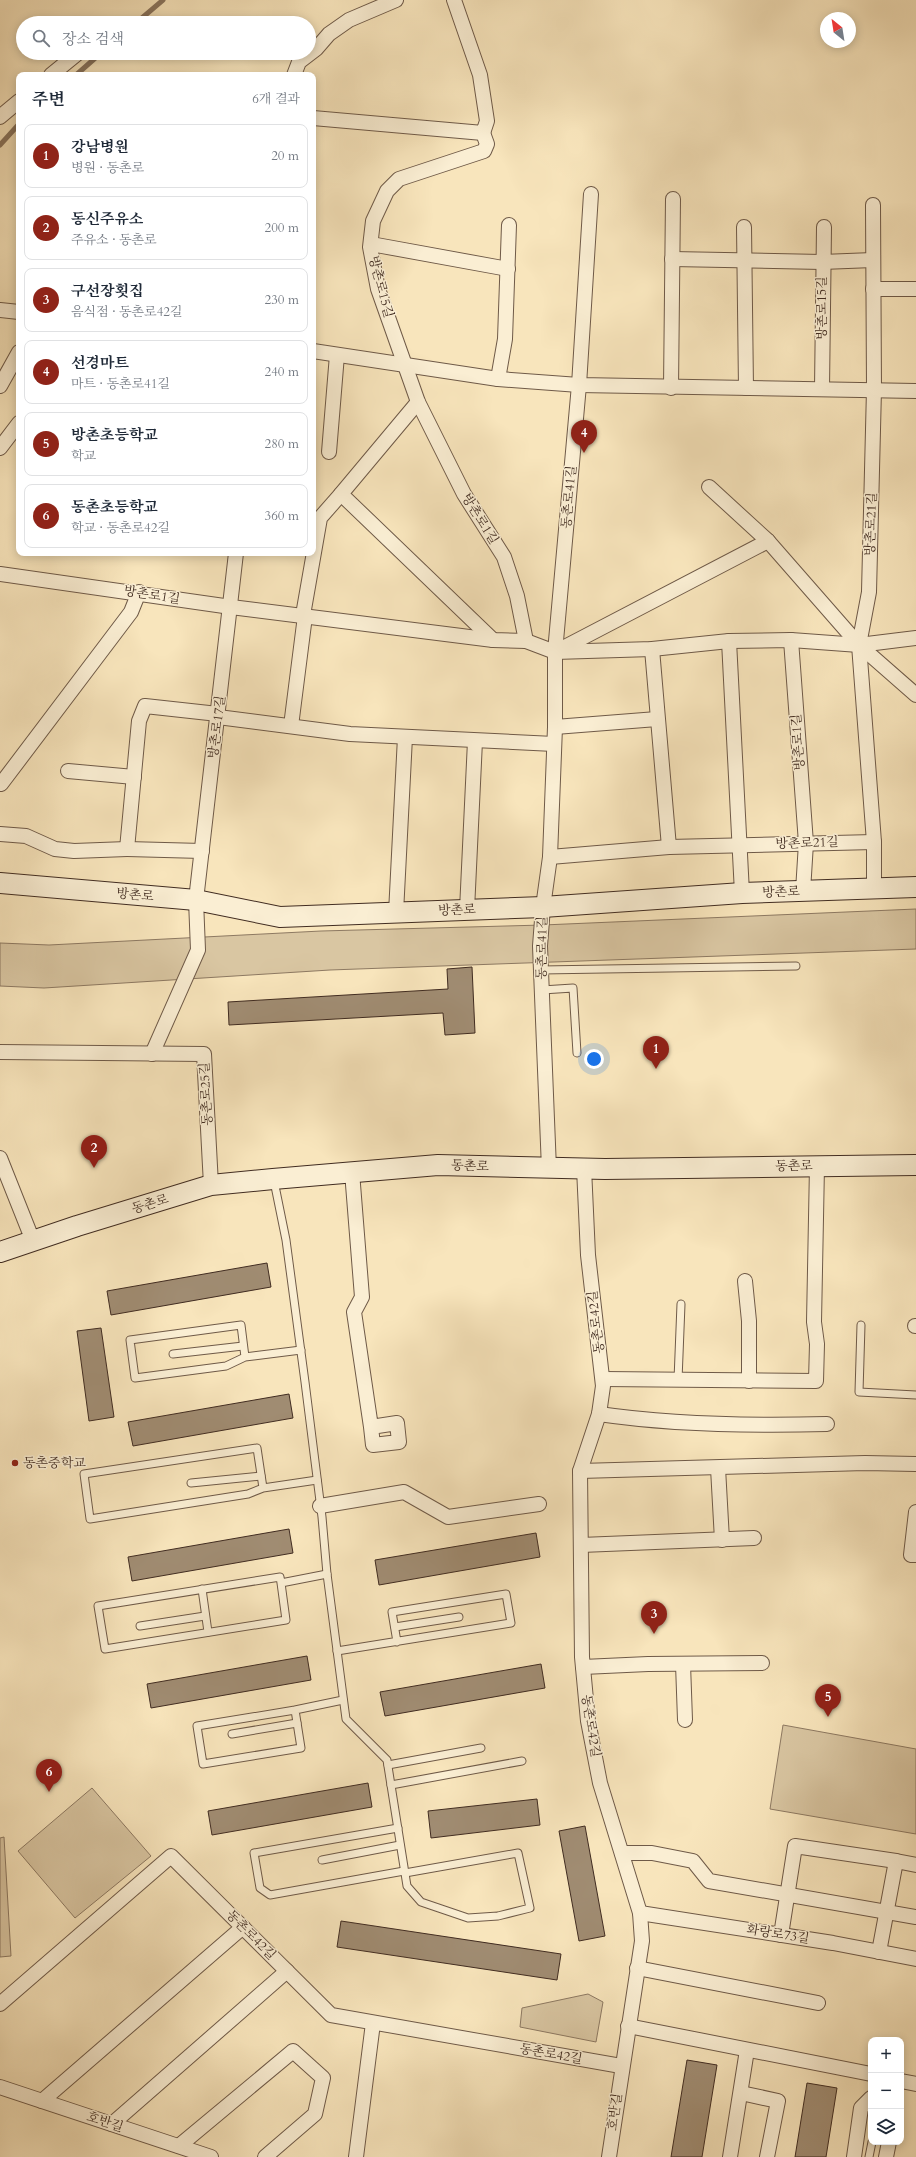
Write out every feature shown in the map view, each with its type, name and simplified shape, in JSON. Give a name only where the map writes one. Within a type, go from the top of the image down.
[{"type":"main road","name":"방촌로","points":[[0,883],[196,900],[280,917],[543,907],[742,893],[916,887]]},
{"type":"main road","name":"동촌로","points":[[0,1252],[211,1185],[273,1179],[438,1166],[549,1169],[916,1165]]},
{"type":"street","points":[[316,49],[329,34],[349,20],[396,0]]},
{"type":"street","name":"방촌로15길","points":[[405,366],[378,289],[371,244],[373,221],[387,191],[399,179],[484,151],[487,144],[483,133],[487,121],[480,75],[454,0]]},
{"type":"street","points":[[55,72],[69,60]]},
{"type":"street","points":[[295,72],[299,62],[302,60]]},
{"type":"street","points":[[0,117],[16,104]]},
{"type":"street","points":[[316,118],[483,133]]},
{"type":"street","name":"동촌로41길","points":[[549,1169],[541,970],[543,907],[550,857],[555,727],[555,652],[579,385],[591,194]]},
{"type":"street","points":[[671,388],[673,199]]},
{"type":"street","name":"방촌로21길","points":[[873,205],[874,389],[869,592],[859,645],[874,842],[874,889]]},
{"type":"street","points":[[498,379],[504,339],[509,225]]},
{"type":"street","points":[[744,227],[746,388]]},
{"type":"street","name":"방촌로15길","points":[[822,389],[822,262],[824,227]]},
{"type":"street","points":[[371,244],[508,269]]},
{"type":"street","points":[[672,260],[822,262],[873,260]]},
{"type":"street","points":[[873,289],[916,289]]},
{"type":"street","points":[[0,310],[16,312]]},
{"type":"street","points":[[316,352],[498,379],[579,385],[671,388],[874,389],[916,391]]},
{"type":"street","points":[[329,452],[337,355]]},
{"type":"street","points":[[0,386],[16,357]]},
{"type":"street","name":"방촌로1길","points":[[405,366],[418,402],[464,494],[504,558],[517,596],[526,641]]},
{"type":"street","points":[[316,542],[320,518],[342,494],[418,402]]},
{"type":"street","points":[[0,448],[16,427]]},
{"type":"street","points":[[709,487],[768,541],[859,645],[916,695]]},
{"type":"street","points":[[342,494],[493,640]]},
{"type":"street","points":[[555,652],[768,541]]},
{"type":"street","name":"방촌로17길","points":[[196,900],[236,556]]},
{"type":"street","points":[[291,726],[304,615],[314,556]]},
{"type":"street","name":"방촌로1길","points":[[0,574],[139,592],[231,607],[493,640],[526,641],[555,652],[652,649],[729,641],[791,640],[859,645],[916,638]]},
{"type":"street","points":[[1,784],[131,612],[139,592]]},
{"type":"street","name":"방촌로1길","points":[[791,640],[806,843],[803,891]]},
{"type":"street","points":[[729,641],[742,893]]},
{"type":"street","points":[[550,857],[668,847],[652,649]]},
{"type":"street","points":[[127,850],[139,720],[145,706],[350,734],[554,744]]},
{"type":"street","points":[[555,727],[657,719]]},
{"type":"street","points":[[396,913],[405,737]]},
{"type":"street","points":[[467,910],[476,740]]},
{"type":"street","points":[[68,772],[134,777]]},
{"type":"street","points":[[0,834],[26,836],[55,849],[74,851],[202,851]]},
{"type":"street","name":"방촌로21길","points":[[668,847],[874,842]]},
{"type":"street","points":[[152,1054],[198,950],[196,900]]},
{"type":"street","name":"동촌로25길","points":[[0,1052],[204,1054],[211,1185]]},
{"type":"street","points":[[0,1158],[33,1241]]},
{"type":"street","points":[[603,1379],[816,1381],[817,1344],[814,1322],[816,1166]]},
{"type":"street","name":"동촌로42길","points":[[0,2004],[172,1856],[331,2015],[621,2066],[642,1941],[640,1913],[600,1783],[588,1722],[583,1667],[580,1471],[599,1414],[603,1386],[588,1255],[584,1168]]},
{"type":"street","points":[[352,1172],[362,1297],[354,1312],[371,1427]]},
{"type":"street","points":[[744,1281],[746,1309],[749,1321],[749,1381]]},
{"type":"street","points":[[599,1414],[636,1419],[722,1424],[827,1424]]},
{"type":"street","points":[[580,1471],[865,1463],[916,1464]]},
{"type":"street","points":[[718,1468],[722,1540]]},
{"type":"street","points":[[320,1506],[404,1492],[448,1517],[540,1504]]},
{"type":"street","points":[[916,1512],[911,1555],[916,1555]]},
{"type":"street","points":[[581,1545],[754,1538]]},
{"type":"street","points":[[583,1667],[762,1663]]},
{"type":"street","points":[[683,1664],[685,1720]]},
{"type":"street","points":[[781,1935],[794,1846],[916,1865]]},
{"type":"street","points":[[622,1853],[652,1853],[694,1861],[709,1881],[916,1917]]},
{"type":"street","points":[[879,1952],[896,1862]]},
{"type":"street","name":"화랑로73길","points":[[640,1913],[781,1935],[916,1959]]},
{"type":"street","points":[[42,2101],[243,1927]]},
{"type":"street","points":[[637,1968],[818,2003]]},
{"type":"street","points":[[112,2124],[287,1971]]},
{"type":"street","points":[[356,2157],[373,2023]]},
{"type":"street","points":[[628,2026],[868,2073]]},
{"type":"street","points":[[730,2157],[747,2050]]},
{"type":"street","points":[[179,2146],[293,2051],[323,2078],[315,2114],[266,2157]]},
{"type":"street","name":"호반길","points":[[609,2157],[621,2066]]},
{"type":"street","points":[[904,2082],[916,2084]]},
{"type":"street","name":"호반길","points":[[0,2087],[211,2157]]},
{"type":"street","points":[[741,2093],[778,2101],[767,2157]]},
{"type":"street","points":[[854,2157],[861,2108],[868,2103]]},
{"type":"street","points":[[886,2157],[888,2145]]},
{"type":"lane","points":[[541,970],[796,966]]},
{"type":"lane","points":[[542,990],[573,988],[576,1053]]},
{"type":"lane","points":[[273,1179],[286,1240],[301,1350],[318,1480],[327,1574],[346,1719],[387,1760],[398,1828],[400,1845],[405,1872],[407,1886],[421,1902],[468,1918],[498,1916],[530,1908],[518,1853],[405,1872],[270,1895],[260,1888],[254,1853],[398,1828]]},
{"type":"lane","points":[[678,1380],[681,1304]]},
{"type":"lane","points":[[244,1357],[240,1325],[130,1340],[135,1378],[226,1366],[244,1357],[301,1350]]},
{"type":"lane","points":[[861,1325],[859,1392],[916,1395]]},
{"type":"lane","points":[[173,1354],[243,1346]]},
{"type":"lane","points":[[262,1488],[257,1448],[84,1474],[90,1519],[248,1494],[262,1488],[318,1480]]},
{"type":"lane","points":[[191,1483],[261,1476]]},
{"type":"lane","points":[[281,1583],[327,1574]]},
{"type":"lane","points":[[280,1577],[286,1620],[105,1649],[98,1606],[202,1589],[280,1577]]},
{"type":"lane","points":[[202,1589],[208,1632]]},
{"type":"lane","points":[[337,1650],[397,1642],[511,1623],[506,1594],[392,1612],[397,1642]]},
{"type":"lane","points":[[140,1626],[206,1616]]},
{"type":"lane","points":[[395,1627],[459,1617]]},
{"type":"lane","points":[[295,1710],[301,1748],[203,1764],[197,1726],[295,1710],[343,1700]]},
{"type":"lane","points":[[232,1734],[297,1723]]},
{"type":"lane","points":[[388,1765],[481,1748]]},
{"type":"lane","points":[[391,1785],[522,1761]]},
{"type":"lane","points":[[322,1860],[400,1845]]},
{"type":"lane","points":[[869,2157],[871,2145]]},
{"type":"shaded area","points":[[916,909],[916,949],[330,970],[44,988],[0,986],[0,943],[49,945],[321,931],[543,925]]},
{"type":"shaded area","points":[[783,1725],[916,1749],[916,1834],[770,1809]]},
{"type":"shaded area","points":[[92,1788],[151,1856],[75,1918],[18,1851]]},
{"type":"shaded area","points":[[4,1837],[11,1956],[0,1957],[0,1838]]},
{"type":"shaded area","points":[[588,1994],[603,2002],[596,2042],[520,2027],[522,2008]]},
{"type":"building","points":[[472,967],[475,1033],[445,1035],[443,1013],[229,1025],[228,1002],[448,989],[447,969]]},
{"type":"building","points":[[267,1263],[271,1287],[111,1315],[107,1291]]},
{"type":"building","points":[[101,1328],[114,1417],[89,1421],[77,1331]]},
{"type":"building","points":[[289,1394],[293,1418],[133,1446],[128,1422]]},
{"type":"building","points":[[289,1529],[293,1553],[132,1581],[128,1557]]},
{"type":"building","points":[[536,1533],[540,1557],[379,1585],[375,1560]]},
{"type":"building","points":[[307,1656],[311,1680],[151,1708],[147,1684]]},
{"type":"building","points":[[541,1664],[545,1688],[385,1716],[380,1692]]},
{"type":"building","points":[[368,1783],[372,1807],[212,1835],[208,1811]]},
{"type":"building","points":[[537,1799],[540,1825],[431,1838],[428,1811]]},
{"type":"building","points":[[585,1826],[605,1936],[579,1941],[559,1831]]},
{"type":"building","points":[[341,1921],[561,1954],[557,1980],[337,1947]]},
{"type":"building","points":[[687,2060],[717,2065],[702,2157],[671,2157]]},
{"type":"building","points":[[807,2083],[837,2088],[826,2157],[795,2157]]},
{"type":"waterway","points":[[144,16],[163,0]]},
{"type":"waterway","points":[[79,72],[93,60]]},
{"type":"waterway","points":[[0,145],[16,127]]},
{"type":"place","name":"선경마트","points":[[584,453]]},
{"type":"place","name":"강남병원","points":[[656,1069]]},
{"type":"place","name":"동신주유소","points":[[94,1168]]},
{"type":"place","name":"동촌중학교","points":[[15,1463]]},
{"type":"place","name":"구선장횟집","points":[[654,1634]]},
{"type":"place","name":"방촌초등학교","points":[[828,1717]]},
{"type":"place","name":"동촌초등학교","points":[[49,1792]]}]
